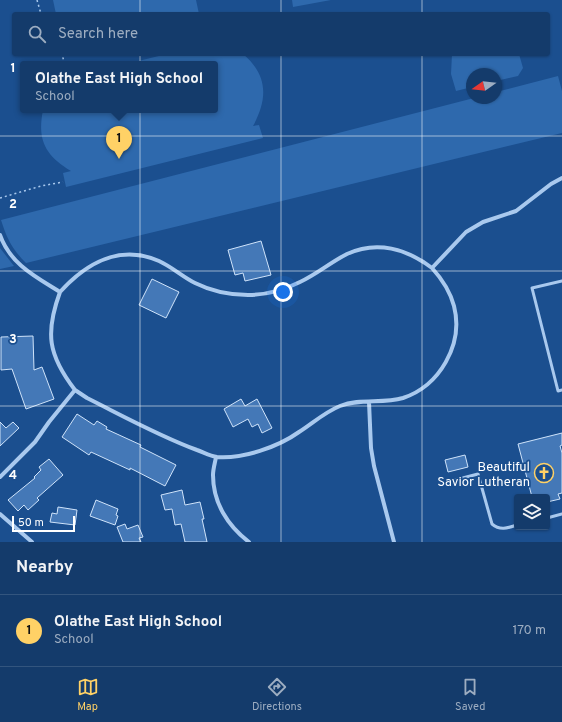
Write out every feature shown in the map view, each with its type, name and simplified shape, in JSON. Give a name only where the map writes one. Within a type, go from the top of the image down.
[{"type":"street","points":[[432,268],[466,232],[483,222],[516,210],[551,184],[562,178]]},
{"type":"street","points":[[0,235],[8,253],[16,262],[27,271],[60,292]]},
{"type":"street","points":[[371,248],[394,248],[408,252],[432,268],[448,290],[455,308],[456,323],[454,340],[448,358],[443,367],[432,380],[417,392],[395,400],[354,402],[341,405],[327,411],[283,442],[249,454],[216,457],[176,443],[87,398],[75,390],[60,369],[56,361],[51,342],[51,322],[60,292],[78,274],[90,266],[109,257],[133,255],[148,257],[160,262],[196,284],[222,292],[235,295],[262,294],[288,288],[348,254],[358,250],[371,248]]},
{"type":"street","points":[[0,477],[35,442],[75,390]]},
{"type":"street","points":[[369,402],[371,448],[374,466],[394,542]]},
{"type":"street","points":[[216,457],[213,474],[214,490],[217,502],[224,516],[233,528],[250,542]]},
{"type":"street","points":[[0,514],[32,542]]},
{"type":"lane","points":[[562,281],[532,288],[558,391],[562,390]]},
{"type":"lane","points":[[451,481],[478,474],[492,524],[500,528],[514,526]]},
{"type":"lane","points":[[550,517],[562,514]]},
{"type":"path","points":[[37,0],[40,12]]},
{"type":"path","points":[[0,198],[40,186],[63,182]]},
{"type":"shaded area","points":[[53,0],[196,0],[199,12],[56,12]]},
{"type":"shaded area","points":[[292,0],[331,0],[293,7]]},
{"type":"shaded area","points":[[159,56],[245,56],[257,70],[263,88],[261,106],[253,126],[259,125],[263,138],[66,187],[63,173],[71,171],[55,159],[45,146],[41,130],[42,113],[218,113],[218,61],[138,61]]},
{"type":"shaded area","points":[[452,56],[520,56],[523,68],[518,76],[502,80],[502,68],[466,68],[466,88],[456,91],[451,74]]},
{"type":"shaded area","points":[[558,76],[562,91],[562,133],[26,263],[10,243],[1,220],[466,100],[466,104],[502,104],[502,90]]},
{"type":"shaded area","points":[[0,248],[14,266],[0,269]]},
{"type":"building","points":[[261,241],[271,275],[245,281],[243,273],[235,275],[228,250]]},
{"type":"building","points":[[152,279],[179,292],[166,318],[139,305]]},
{"type":"building","points":[[33,336],[34,370],[42,367],[54,399],[26,409],[12,369],[1,370],[1,337]]},
{"type":"building","points":[[241,399],[245,406],[257,399],[272,428],[262,433],[258,424],[252,427],[248,419],[233,427],[224,409]]},
{"type":"building","points":[[77,414],[94,425],[97,421],[107,427],[106,429],[141,445],[140,447],[176,465],[165,486],[130,468],[130,470],[91,452],[89,455],[62,437]]},
{"type":"building","points":[[0,422],[6,428],[13,422],[19,428],[0,446]]},
{"type":"building","name":"Beautiful Savior Lutheran","points":[[562,433],[562,445],[560,446],[562,453],[562,493],[558,494],[560,499],[550,501],[550,494],[531,494],[518,444]]},
{"type":"building","points":[[465,455],[468,467],[448,472],[445,460]]},
{"type":"building","points":[[49,459],[63,475],[37,498],[39,500],[28,510],[24,505],[18,511],[8,500],[35,478],[34,477],[41,470],[39,467]]},
{"type":"building","points":[[182,490],[185,505],[200,502],[207,542],[185,542],[181,524],[175,525],[172,509],[165,510],[161,495]]},
{"type":"building","points":[[96,500],[118,509],[116,515],[118,516],[115,525],[90,516]]},
{"type":"building","points":[[58,507],[77,510],[75,525],[50,522],[52,513],[57,514]]},
{"type":"building","points":[[125,524],[127,529],[138,525],[143,537],[139,538],[141,542],[123,542],[117,527]]},
{"type":"place","name":"Olathe East High School","points":[[119,159]]},
{"type":"place","name":"Beautiful Savior Lutheran","points":[[544,473]]}]
